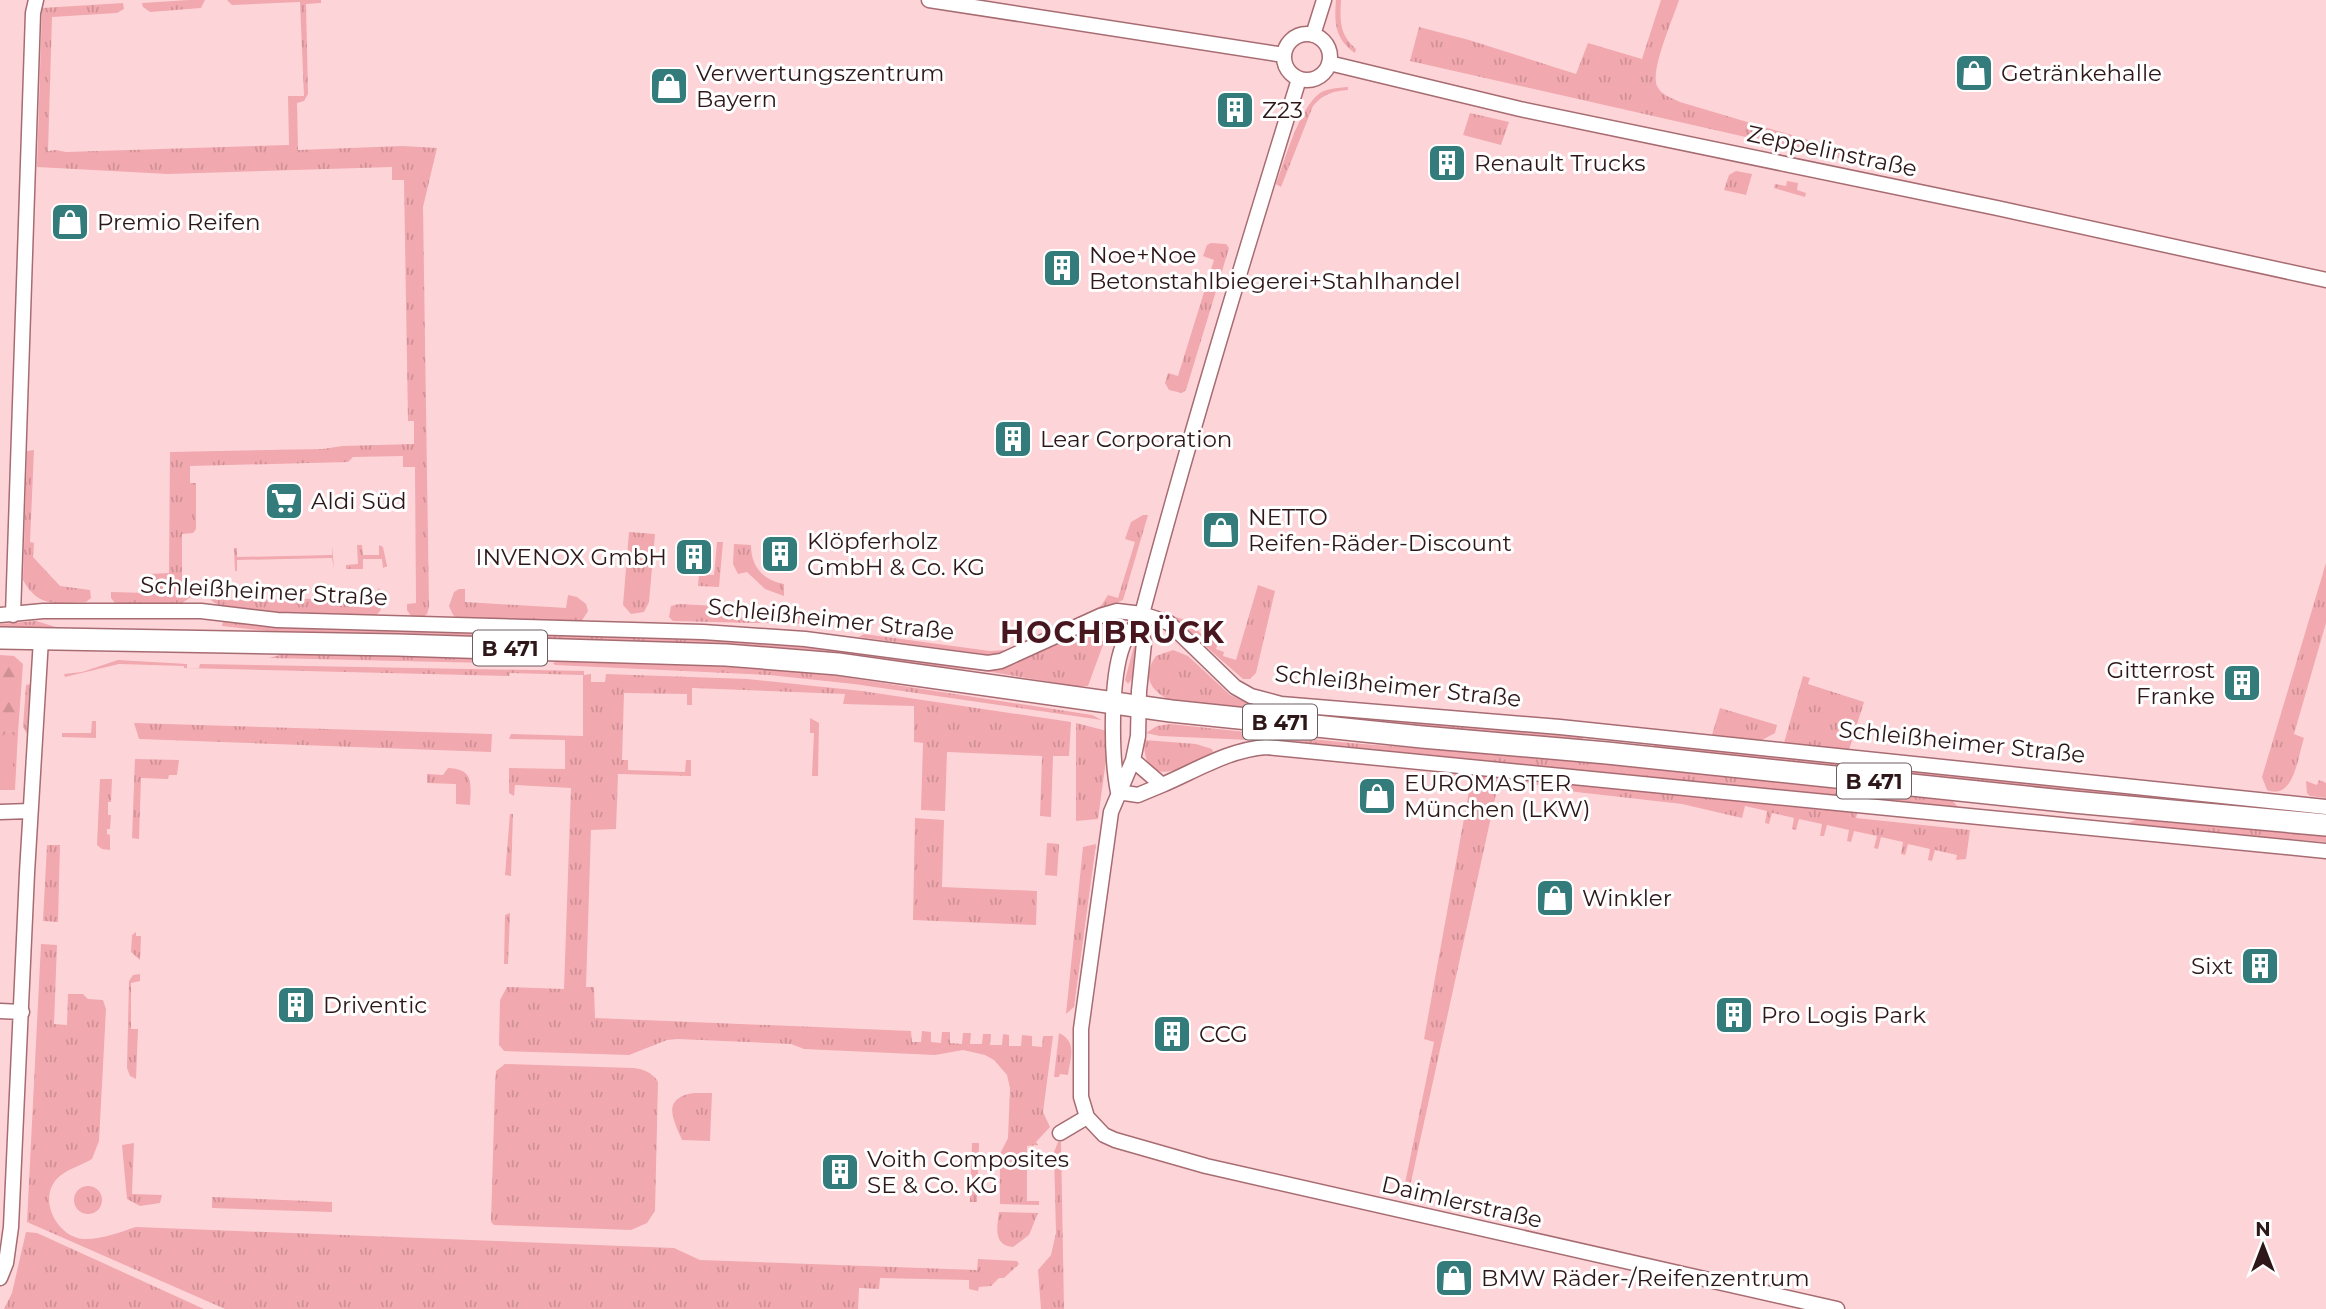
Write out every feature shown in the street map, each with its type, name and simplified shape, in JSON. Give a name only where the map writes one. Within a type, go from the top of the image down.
[{"type":"main road","name":"Schleißheimer Straße","points":[[0,638],[383,644],[726,655],[838,664],[1114,703],[1422,737],[2326,825]]},
{"type":"street","points":[[7,615],[33,13],[36,0]]},
{"type":"street","points":[[929,0],[1284,55]]},
{"type":"street","points":[[1313,36],[1324,0]]},
{"type":"street","points":[[1307,34],[1313,36],[1325,43],[1330,56],[1329,63],[1321,76],[1299,79],[1289,72],[1284,55],[1285,48],[1294,38],[1307,34]]},
{"type":"street","name":"Zeppelinstraße","points":[[1329,63],[1510,107],[1997,208],[2326,280]]},
{"type":"street","points":[[1060,1133],[1087,1116],[1082,1097],[1081,1029],[1107,832],[1118,792],[1133,760],[1138,736],[1144,643],[1140,627],[1142,614],[1169,512],[1299,79]]},
{"type":"street","name":"Schleißheimer Straße","points":[[7,615],[43,611],[201,611],[276,620],[716,633],[805,639],[988,663],[1117,611],[1142,614],[1169,623],[1235,687],[1251,696],[1281,704],[1573,729],[2326,807]]},
{"type":"street","points":[[1118,792],[1113,768],[1114,703],[1122,649],[1142,614]]},
{"type":"street","points":[[0,1278],[9,1246],[6,1177],[22,1012],[30,811],[41,639]]},
{"type":"street","points":[[1118,792],[1138,795],[1226,755],[1247,748],[1266,747],[2326,851]]},
{"type":"street","points":[[1133,760],[1164,784]]},
{"type":"street","points":[[0,812],[30,811]]},
{"type":"street","points":[[0,1011],[22,1012]]},
{"type":"street","name":"Daimlerstraße","points":[[1087,1116],[1104,1135],[1115,1140],[1231,1173],[1837,1309]]},
{"type":"green space","points":[[205,0],[201,8],[150,12],[142,3]]},
{"type":"green space","points":[[227,0],[321,0],[321,3],[306,4],[308,94],[304,101],[297,103],[298,150],[403,146],[437,148],[423,207],[429,607],[422,618],[411,616],[407,610],[407,604],[416,603],[415,467],[403,467],[403,456],[353,457],[348,462],[190,466],[190,483],[196,483],[196,529],[193,533],[182,534],[182,589],[194,590],[191,597],[182,603],[115,603],[111,598],[111,592],[148,593],[149,574],[169,573],[170,452],[414,444],[414,421],[408,421],[404,180],[392,180],[392,167],[168,174],[37,167],[42,8],[123,3],[124,9],[117,13],[52,17],[48,151],[289,145],[288,96],[304,96],[300,2],[232,5]]},
{"type":"green space","points":[[1336,0],[1341,0],[1342,27],[1346,38],[1356,49],[1355,53],[1343,42],[1337,30]]},
{"type":"green space","points":[[1661,0],[1679,0],[1657,68],[1657,86],[1661,92],[1680,102],[1862,156],[1860,163],[1410,61],[1419,27],[1576,74],[1588,43],[1642,59]]},
{"type":"green space","points":[[1348,87],[1348,90],[1325,96],[1313,106],[1281,187],[1276,184],[1294,135],[1312,100],[1323,91]]},
{"type":"green space","points":[[1470,113],[1509,122],[1501,145],[1463,135]]},
{"type":"green space","points":[[1736,171],[1752,174],[1746,195],[1724,190],[1729,175]]},
{"type":"green space","points":[[1787,181],[1798,183],[1797,190],[1806,193],[1805,197],[1774,188],[1775,184],[1786,186]]},
{"type":"green space","points":[[1226,244],[1229,248],[1186,390],[1182,393],[1169,390],[1165,383],[1168,373],[1178,376],[1214,260],[1203,256],[1207,245]]},
{"type":"green space","points":[[34,450],[30,542],[34,543],[33,557],[60,586],[90,590],[91,598],[86,602],[58,603],[43,600],[29,589],[23,580],[27,451]]},
{"type":"green space","points":[[1148,515],[1123,600],[1003,652],[991,655],[859,637],[864,634],[990,651],[1006,650],[1101,606],[1108,595],[1118,598],[1135,542],[1125,539],[1131,522]]},
{"type":"green space","points":[[629,532],[655,534],[649,602],[644,612],[631,614],[623,605]]},
{"type":"green space","points":[[717,542],[723,542],[719,587],[698,586],[699,574],[714,575]]},
{"type":"green space","points":[[734,544],[751,545],[756,566],[764,576],[784,584],[784,596],[765,589],[747,572],[738,574],[733,564]]},
{"type":"green space","points":[[357,545],[362,545],[363,555],[379,555],[379,545],[383,547],[387,566],[383,568],[382,559],[363,559],[363,569],[346,569],[346,565],[358,564]]},
{"type":"green space","points":[[332,546],[334,569],[332,558],[237,560],[235,571],[234,548],[237,548],[237,557],[332,555]]},
{"type":"green space","points":[[2326,563],[2326,623],[2294,734],[2304,738],[2297,765],[2289,783],[2283,789],[2276,792],[2267,790],[2262,777]]},
{"type":"green space","points":[[1258,585],[1275,591],[1256,673],[1250,679],[1243,679],[1170,615],[1191,622],[1200,633],[1219,640],[1216,649],[1224,652],[1223,656],[1236,660]]},
{"type":"green space","points":[[378,588],[382,592],[382,607],[377,615],[373,616],[238,610],[221,606],[211,600],[211,593],[216,591],[216,600],[377,598]]},
{"type":"green space","points":[[465,589],[465,602],[566,608],[568,595],[577,597],[586,604],[588,611],[581,622],[459,619],[453,615],[449,606],[454,592]]},
{"type":"green space","points":[[671,606],[717,606],[717,616],[788,620],[789,611],[801,612],[801,624],[673,621],[669,617]]},
{"type":"green space","points":[[36,621],[69,631],[0,630],[0,624]]},
{"type":"green space","points":[[223,621],[282,628],[767,641],[985,668],[1082,633],[1091,633],[1104,642],[1088,686],[1074,686],[991,672],[868,659],[294,634],[222,626]]},
{"type":"green space","points":[[1135,642],[1138,643],[1136,665],[1128,684],[1125,680]]},
{"type":"green space","points":[[1173,650],[1188,656],[1230,695],[1254,706],[1582,737],[1588,745],[1168,699],[1152,686],[1149,675],[1156,656]]},
{"type":"green space","points":[[294,651],[530,657],[537,664],[269,658]]},
{"type":"green space","points":[[0,655],[14,656],[23,664],[18,732],[0,731]]},
{"type":"green space","points":[[563,658],[792,670],[1092,715],[1102,720],[854,684],[769,675],[553,663]]},
{"type":"green space","points":[[118,660],[187,664],[187,668],[199,668],[200,664],[584,671],[584,675],[591,674],[591,682],[605,682],[606,674],[747,679],[862,691],[1071,722],[1069,756],[1053,756],[1051,817],[1040,816],[1042,756],[947,752],[945,811],[921,810],[923,743],[914,742],[914,706],[843,704],[845,694],[692,688],[692,705],[687,705],[687,694],[624,693],[622,760],[628,760],[628,770],[685,772],[686,760],[691,760],[691,776],[618,774],[616,829],[591,830],[586,987],[594,987],[595,1018],[911,1031],[912,1042],[921,1042],[922,1031],[931,1032],[931,1042],[941,1043],[942,1032],[950,1032],[950,1043],[962,1044],[963,1033],[971,1033],[970,1044],[982,1044],[983,1034],[991,1034],[990,1045],[1002,1045],[1003,1034],[1009,1035],[1009,1046],[1021,1046],[1022,1035],[1032,1036],[1032,1046],[1042,1047],[1043,1036],[1053,1036],[1043,1112],[1050,1127],[1036,1142],[1038,1145],[1027,1146],[1027,1201],[1039,1201],[1039,1205],[1000,1204],[1000,1154],[1008,1138],[1010,1088],[1007,1075],[994,1060],[985,1055],[963,1050],[935,1055],[804,1049],[791,1044],[678,1039],[667,1040],[629,1055],[504,1051],[499,1045],[500,1000],[507,987],[564,989],[571,788],[515,785],[514,796],[509,793],[509,768],[565,769],[565,740],[509,739],[511,734],[583,736],[583,675],[510,673],[509,676],[184,668],[119,664],[65,677],[64,674],[82,672]]},
{"type":"green space","points":[[1803,676],[1810,678],[1808,684],[1864,702],[1849,750],[1784,743]]},
{"type":"green space","points":[[31,684],[27,734],[23,727],[26,685]]},
{"type":"green space","points":[[1720,708],[1777,725],[1775,733],[1762,740],[1712,735]]},
{"type":"green space","points":[[810,718],[819,723],[818,776],[812,776],[814,733],[810,733]]},
{"type":"green space","points":[[92,721],[96,721],[96,738],[62,737],[62,733],[91,733]]},
{"type":"green space","points":[[134,723],[492,734],[491,752],[139,739]]},
{"type":"green space","points":[[1076,723],[1107,731],[1107,753],[1098,819],[1076,821]]},
{"type":"green space","points":[[1170,724],[1350,743],[1625,764],[1948,796],[1959,808],[1295,742],[1160,736],[1146,733],[1157,726]]},
{"type":"green space","points":[[0,731],[18,732],[15,790],[0,790]]},
{"type":"green space","points":[[1144,740],[1196,744],[1212,749],[1213,752],[1179,769],[1158,771],[1151,766],[1146,756]]},
{"type":"green space","points":[[0,742],[14,743],[12,787],[0,786]]},
{"type":"green space","points":[[1656,743],[2034,784],[2326,811],[2326,817],[1650,750]]},
{"type":"green space","points":[[135,759],[179,760],[177,775],[169,775],[168,779],[141,778],[139,839],[132,838]]},
{"type":"green space","points":[[448,768],[467,774],[470,805],[456,804],[456,784],[427,783],[427,774],[443,775]]},
{"type":"green space","points":[[1455,771],[1500,776],[1409,1191],[1403,1193],[1434,1042],[1424,1039],[1471,780],[1451,778]]},
{"type":"green space","points":[[1524,778],[1857,811],[1856,818],[1970,830],[1966,859],[1956,860],[1957,855],[1935,850],[1932,861],[1928,860],[1930,849],[1908,844],[1905,855],[1901,854],[1903,842],[1881,837],[1878,849],[1874,848],[1877,836],[1854,831],[1851,842],[1847,841],[1849,830],[1827,825],[1824,836],[1820,836],[1822,824],[1799,819],[1796,830],[1792,829],[1794,818],[1772,813],[1769,824],[1765,823],[1767,811],[1745,806],[1742,818],[1682,804],[1559,790],[1525,782]]},
{"type":"green space","points":[[100,779],[112,779],[111,802],[108,802],[110,829],[107,829],[107,834],[110,835],[110,850],[97,845]]},
{"type":"green space","points":[[2319,780],[2326,783],[2326,798],[2310,796],[2307,793],[2306,781],[2317,785]]},
{"type":"green space","points":[[510,814],[513,814],[511,876],[505,875]]},
{"type":"green space","points":[[2145,817],[2326,836],[2326,842],[2121,825]]},
{"type":"green space","points":[[915,818],[944,820],[942,887],[1037,891],[1036,925],[913,920]]},
{"type":"green space","points":[[1047,843],[1059,844],[1057,876],[1045,875]]},
{"type":"green space","points":[[1096,844],[1074,1007],[1066,1014],[1083,847]]},
{"type":"green space","points":[[47,845],[60,845],[58,922],[43,921]]},
{"type":"green space","points":[[510,913],[508,964],[504,964],[505,915]]},
{"type":"green space","points":[[136,932],[136,936],[141,936],[140,960],[131,952],[132,935]]},
{"type":"green space","points":[[41,944],[57,945],[54,1024],[67,1025],[68,994],[83,994],[88,999],[103,1000],[106,1009],[99,1141],[92,1159],[58,1177],[49,1199],[50,1208],[59,1225],[74,1237],[97,1238],[136,1227],[674,1248],[700,1260],[977,1270],[978,1259],[1017,1261],[1019,1264],[1004,1278],[999,1278],[991,1286],[979,1287],[978,1291],[969,1289],[969,1280],[880,1278],[879,1289],[859,1288],[858,1309],[225,1309],[27,1222]]},
{"type":"green space","points":[[140,974],[140,981],[131,983],[131,1029],[138,1029],[136,1079],[130,1076],[127,1068],[129,981],[133,975]]},
{"type":"green space","points":[[1059,1033],[1069,1041],[1071,1057],[1068,1075],[1060,1074],[1059,1077],[1054,1077]]},
{"type":"green space","points":[[505,1064],[633,1068],[654,1076],[658,1082],[655,1211],[647,1223],[631,1230],[494,1225],[491,1222],[496,1071]]},
{"type":"green space","points":[[712,1093],[710,1141],[682,1140],[675,1124],[673,1105],[684,1096]]},
{"type":"green space","points":[[1058,1142],[1061,1142],[1064,1309],[1041,1309],[1038,1270],[1051,1255],[1056,1233],[1054,1152]]},
{"type":"green space","points":[[134,1143],[132,1194],[162,1195],[160,1203],[140,1206],[127,1199],[122,1145]]},
{"type":"green space","points":[[972,1143],[979,1143],[977,1202],[970,1202]]},
{"type":"green space","points":[[88,1186],[98,1190],[102,1200],[98,1210],[88,1214],[78,1210],[74,1200],[78,1190]]},
{"type":"green space","points":[[212,1197],[332,1202],[332,1212],[212,1208]]},
{"type":"green space","points":[[999,1212],[1038,1213],[1029,1235],[1013,1247],[1007,1246],[999,1239]]},
{"type":"green space","points":[[26,1232],[37,1233],[204,1309],[4,1309],[12,1293]]},
{"type":"place","name":"Getränkehalle","points":[[1974,73]]},
{"type":"place","name":"Verwertungszentrum Bayern","points":[[669,86]]},
{"type":"place","name":"Z23","points":[[1235,110]]},
{"type":"place","name":"Renault Trucks","points":[[1447,163]]},
{"type":"place","name":"Premio Reifen","points":[[70,222]]},
{"type":"place","name":"Noe+Noe Betonstahlbiegerei+Stahlhandel","points":[[1062,268]]},
{"type":"place","name":"Lear Corporation","points":[[1013,439]]},
{"type":"place","name":"Aldi Süd","points":[[284,501]]},
{"type":"place","name":"NETTO Reifen-Räder-Discount","points":[[1221,530]]},
{"type":"place","name":"Klöpferholz GmbH & Co. KG","points":[[780,554]]},
{"type":"place","name":"INVENOX GmbH","points":[[694,557]]},
{"type":"place","name":"Gitterrost Franke","points":[[2242,683]]},
{"type":"place","name":"EUROMASTER München (LKW)","points":[[1377,796]]},
{"type":"place","name":"Winkler","points":[[1555,898]]},
{"type":"place","name":"Sixt","points":[[2260,966]]},
{"type":"place","name":"Driventic","points":[[296,1005]]},
{"type":"place","name":"Pro Logis Park","points":[[1734,1015]]},
{"type":"place","name":"CCG","points":[[1172,1034]]},
{"type":"place","name":"Voith Composites SE & Co. KG","points":[[840,1172]]},
{"type":"place","name":"BMW Räder-/Reifenzentrum","points":[[1454,1278]]},
{"type":"district","name":"HOCHBRÜCK","points":[[1113,632]]}]
